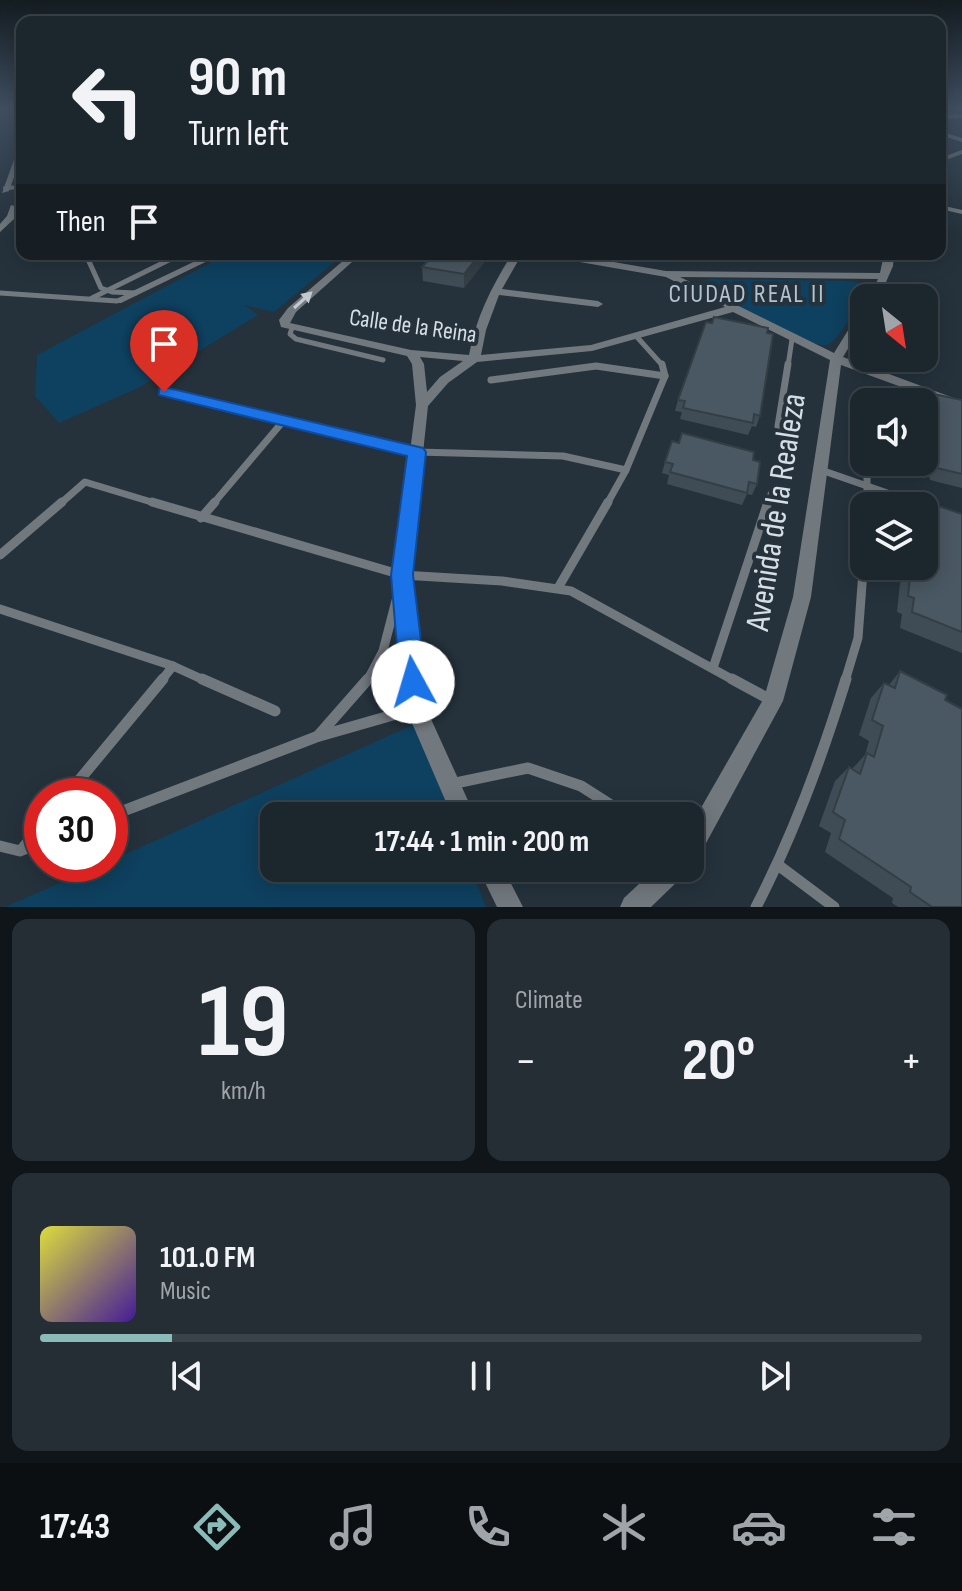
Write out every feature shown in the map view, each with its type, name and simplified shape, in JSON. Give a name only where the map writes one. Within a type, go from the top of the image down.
[{"type":"street","points":[[4,187],[16,160]]},
{"type":"street","points":[[0,229],[16,209]]},
{"type":"street","points":[[117,301],[205,260]]},
{"type":"street","name":"Calle de la Reina","points":[[349,260],[292,310],[284,320],[285,325],[411,353],[474,359],[538,355],[637,337],[731,309]]},
{"type":"street","points":[[422,405],[444,380],[474,359],[483,317],[494,291],[513,260]]},
{"type":"street","points":[[586,260],[666,274],[883,276]]},
{"type":"street","points":[[880,284],[887,260]]},
{"type":"street","points":[[666,274],[836,359],[962,405]]},
{"type":"street","points":[[494,291],[598,304]]},
{"type":"street","name":"Avenida de la Realeza","points":[[704,825],[773,701],[802,597],[836,359],[850,336]]},
{"type":"street","points":[[411,353],[418,364],[422,405],[402,575],[416,709],[457,802]]},
{"type":"street","points":[[497,882],[510,907]]},
{"type":"street","points":[[633,907],[659,882]]},
{"type":"lane","points":[[92,260],[99,283],[106,291],[136,293]]},
{"type":"lane","points":[[90,300],[170,260]]},
{"type":"lane","points":[[0,293],[117,301]]},
{"type":"lane","points":[[292,328],[290,334],[296,339],[383,360]]},
{"type":"lane","points":[[558,588],[626,470],[665,376],[662,363],[637,337]]},
{"type":"lane","points":[[778,426],[792,339]]},
{"type":"lane","points":[[491,380],[596,366],[665,376]]},
{"type":"lane","points":[[164,392],[417,452],[563,456],[626,470]]},
{"type":"lane","points":[[201,518],[285,419]]},
{"type":"lane","points":[[821,470],[948,513]]},
{"type":"lane","points":[[867,476],[867,492]]},
{"type":"lane","points":[[0,555],[85,482],[402,575],[502,581],[571,591],[773,701]]},
{"type":"lane","points":[[713,668],[771,494]]},
{"type":"lane","points":[[316,737],[364,687],[383,651],[402,575]]},
{"type":"lane","points":[[756,907],[778,865],[825,747],[858,638],[862,580]]},
{"type":"lane","points":[[0,609],[173,666],[275,711]]},
{"type":"lane","points":[[81,778],[173,666]]},
{"type":"lane","points":[[128,809],[316,737],[416,709]]},
{"type":"lane","points":[[448,785],[528,768],[581,786],[606,802]]},
{"type":"lane","points":[[0,846],[24,849]]},
{"type":"lane","points":[[20,851],[24,846]]},
{"type":"lane","points":[[778,865],[834,907]]},
{"type":"shaded area","points":[[216,260],[337,260],[274,312],[244,305],[258,315],[138,388],[59,423],[35,396],[37,355]]},
{"type":"shaded area","points":[[710,279],[853,281],[863,284],[850,284],[850,318],[827,345],[783,330],[698,283]]},
{"type":"shaded area","points":[[417,723],[446,802],[260,802],[260,882],[476,882],[486,907],[5,907],[62,882],[128,882],[128,853]]},
{"type":"building","points":[[428,260],[475,260],[464,274],[422,267]]},
{"type":"building","points":[[714,317],[768,328],[767,333],[773,334],[760,416],[754,414],[753,423],[683,408],[685,401],[678,400],[706,322],[712,323]]},
{"type":"building","points":[[938,395],[962,400],[962,474],[938,468]]},
{"type":"building","points":[[682,433],[754,452],[753,460],[760,462],[757,484],[749,482],[747,493],[670,472],[673,464],[665,462],[672,441],[679,443]]},
{"type":"building","points":[[938,506],[962,514],[962,632],[912,612],[914,598],[908,596],[910,580],[938,580]]},
{"type":"building","points":[[900,671],[947,695],[945,700],[962,709],[962,907],[932,907],[910,892],[911,887],[839,839],[845,820],[833,812],[849,767],[860,774],[867,753],[874,757],[883,726],[872,720],[884,683],[895,688]]},
{"type":"district","name":"CIUDAD REAL II","points":[[747,294]]},
{"type":"route","points":[[164,392],[417,452],[402,575],[413,682]]}]
